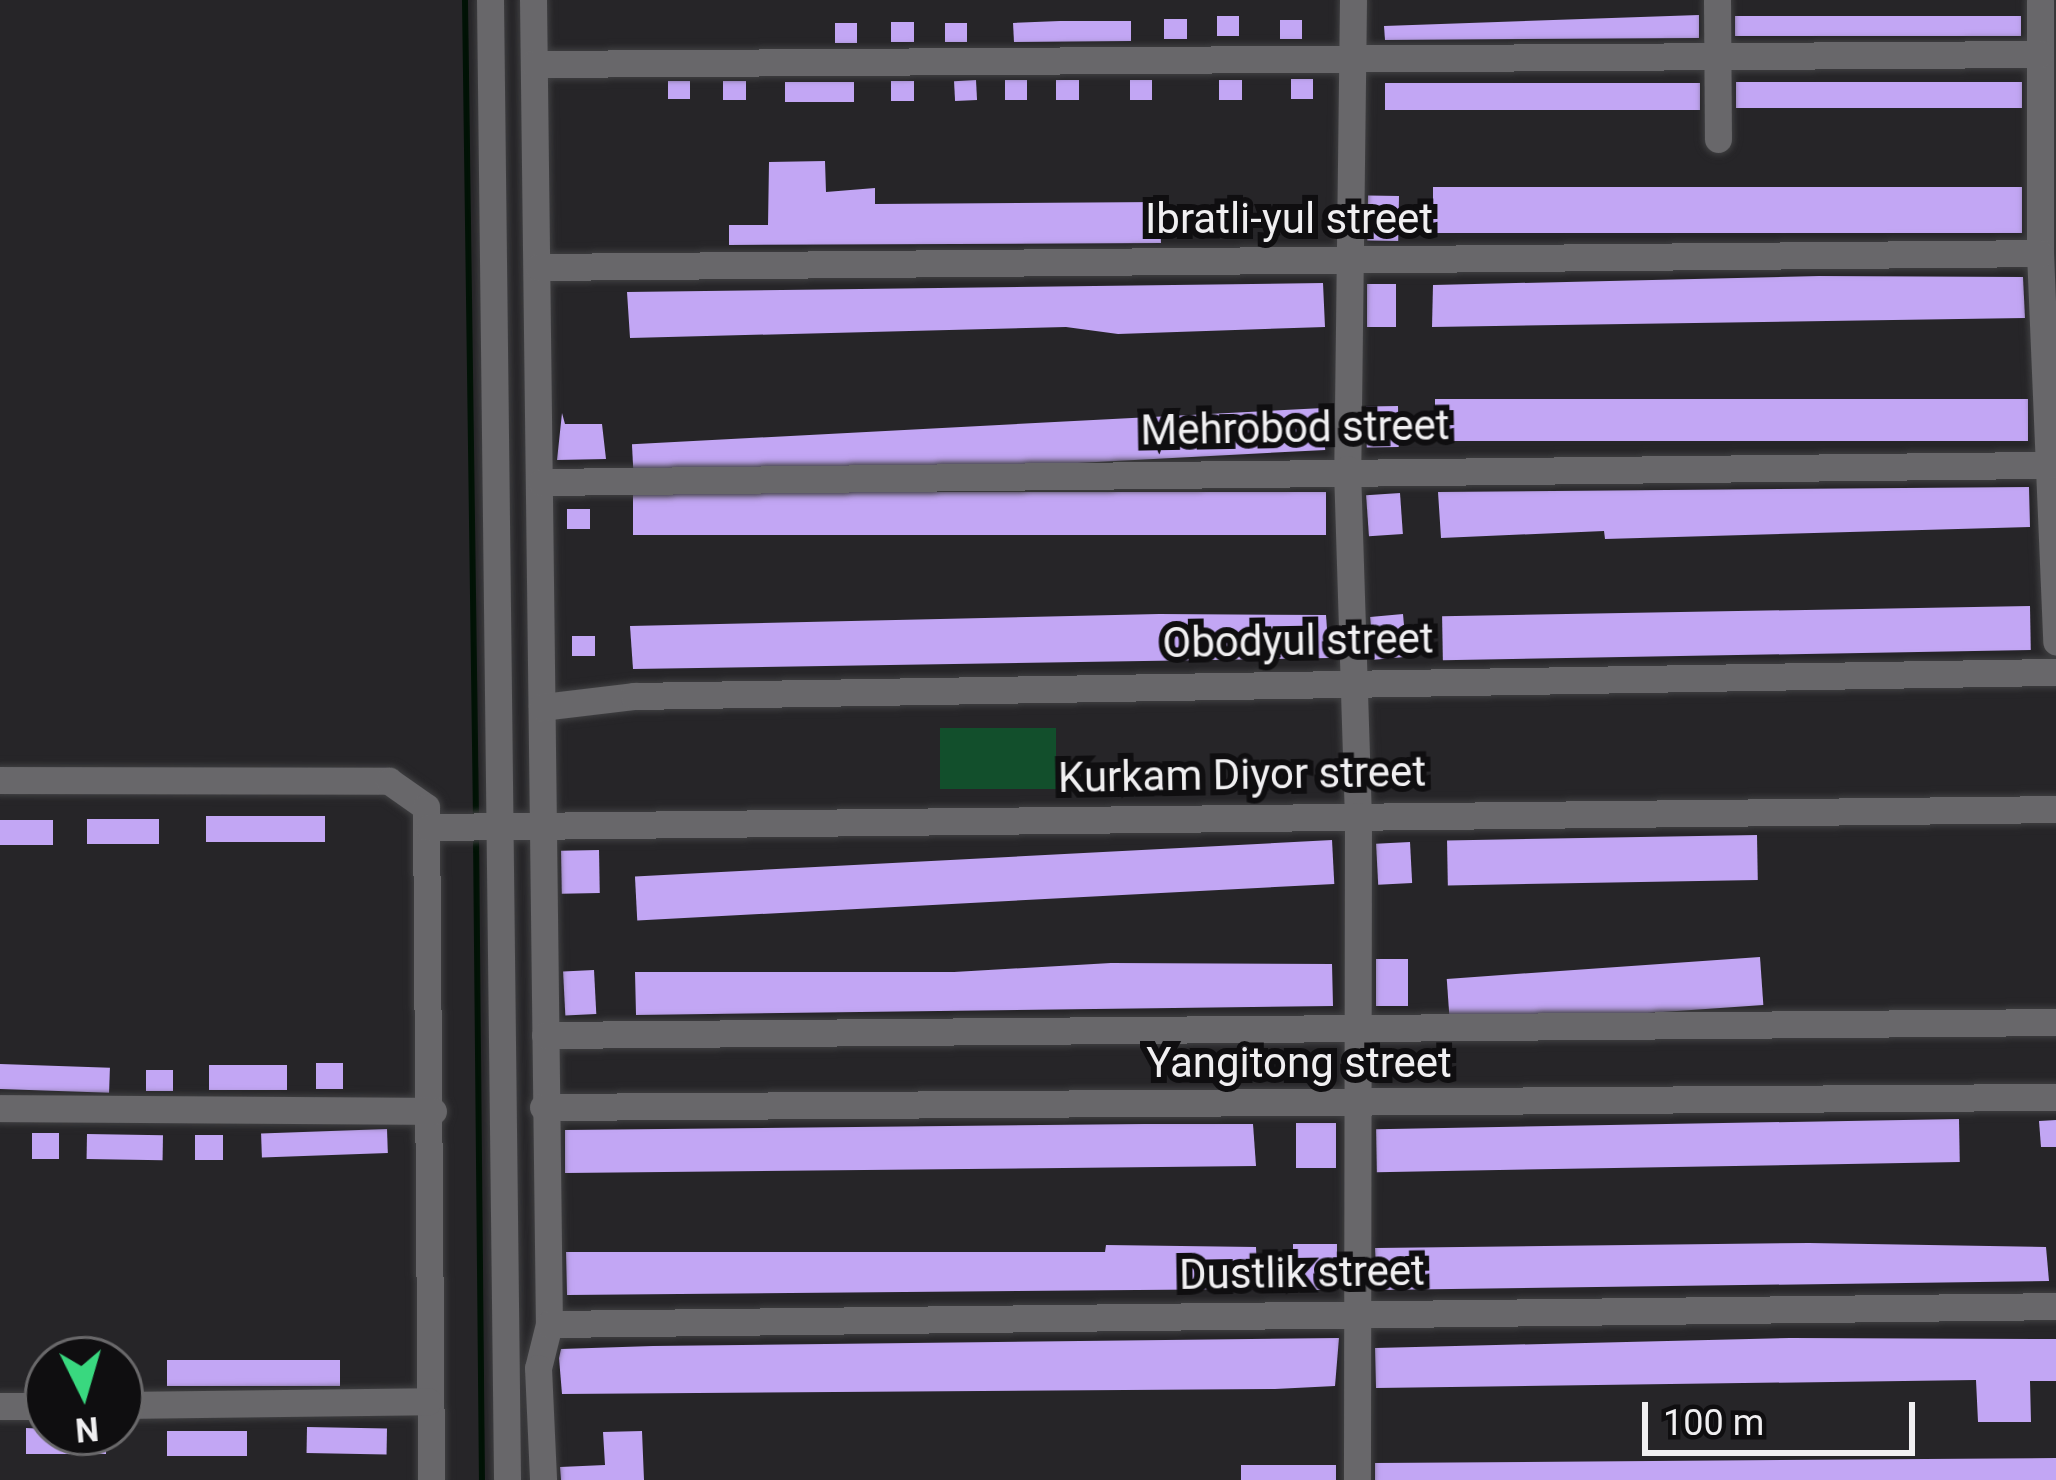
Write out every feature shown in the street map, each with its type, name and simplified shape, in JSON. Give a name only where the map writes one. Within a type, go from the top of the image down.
[{"type":"street","points":[[490,0],[494,825],[507,1480]]},
{"type":"street","points":[[533,0],[549,1324],[538,1368],[543,1480]]},
{"type":"street","points":[[1353,0],[1347,469],[1358,816],[1357,1480]]},
{"type":"street","points":[[1717,0],[1718,139]]},
{"type":"street","points":[[2040,0],[2040,254],[2056,642]]},
{"type":"street","points":[[534,64],[1351,63],[2040,54]]},
{"type":"street","name":"Ibratli-yul street","points":[[538,267],[2040,254]]},
{"type":"street","name":"Mehrobod street","points":[[541,482],[1347,469],[2051,465]]},
{"type":"street","name":"Obodyul street","points":[[542,707],[634,696],[2056,672]]},
{"type":"street","points":[[0,781],[389,781],[426,807],[433,1111],[431,1480]]},
{"type":"street","name":"Kurkam Diyor street","points":[[429,826],[2056,809]]},
{"type":"street","name":"Yangitong street","points":[[545,1035],[2056,1022]]},
{"type":"street","name":"Yangitong street","points":[[543,1107],[1355,1106],[2056,1097]]},
{"type":"street","points":[[0,1108],[433,1111]]},
{"type":"street","name":"Dustlik street","points":[[549,1324],[2056,1306]]},
{"type":"street","points":[[144,1405],[428,1401]]},
{"type":"green space","points":[[940,728],[1056,728],[1056,789],[940,789]]},
{"type":"building","points":[[1699,15],[1699,38],[1385,40],[1384,26]]},
{"type":"building","points":[[1217,16],[1239,16],[1239,36],[1217,36]]},
{"type":"building","points":[[1735,16],[2021,16],[2021,36],[1735,36]]},
{"type":"building","points":[[1164,19],[1187,19],[1187,39],[1164,39]]},
{"type":"building","points":[[1280,20],[1302,20],[1302,39],[1280,39]]},
{"type":"building","points":[[1131,21],[1131,41],[1014,42],[1013,23]]},
{"type":"building","points":[[891,22],[914,22],[914,42],[891,42]]},
{"type":"building","points":[[835,23],[857,23],[857,43],[835,43]]},
{"type":"building","points":[[945,23],[967,23],[967,42],[945,42]]},
{"type":"building","points":[[1291,79],[1313,79],[1313,99],[1291,99]]},
{"type":"building","points":[[976,80],[977,100],[955,101],[954,81]]},
{"type":"building","points":[[1005,80],[1027,80],[1027,100],[1005,100]]},
{"type":"building","points":[[1056,80],[1079,80],[1079,100],[1056,100]]},
{"type":"building","points":[[1130,80],[1152,80],[1152,100],[1130,100]]},
{"type":"building","points":[[1219,80],[1242,80],[1242,100],[1219,100]]},
{"type":"building","points":[[668,81],[690,81],[690,99],[668,99]]},
{"type":"building","points":[[723,81],[746,81],[746,100],[723,100]]},
{"type":"building","points":[[891,81],[914,81],[914,101],[891,101]]},
{"type":"building","points":[[785,82],[854,82],[854,102],[785,102]]},
{"type":"building","points":[[1736,82],[2022,82],[2022,108],[1736,108]]},
{"type":"building","points":[[1385,83],[1700,83],[1700,110],[1385,110]]},
{"type":"building","points":[[825,161],[826,192],[875,188],[875,204],[1159,202],[1161,243],[729,245],[729,225],[768,225],[769,162]]},
{"type":"building","points":[[1433,187],[2022,187],[2022,233],[1433,233]]},
{"type":"building","points":[[1368,195],[1399,196],[1398,241],[1367,240]]},
{"type":"building","points":[[1819,276],[2023,277],[2025,318],[1432,327],[1433,285]]},
{"type":"building","points":[[1323,283],[1325,327],[1118,334],[1066,327],[630,338],[627,292]]},
{"type":"building","points":[[1367,284],[1396,284],[1396,327],[1367,327]]},
{"type":"building","points":[[1435,399],[2028,399],[2028,441],[1435,441]]},
{"type":"building","points":[[1398,406],[1399,447],[1367,448],[1366,407]]},
{"type":"building","points":[[1323,408],[1325,450],[634,486],[632,444]]},
{"type":"building","points":[[562,413],[565,424],[602,424],[606,459],[557,460]]},
{"type":"building","points":[[2029,487],[2030,527],[1605,539],[1604,531],[1441,538],[1438,492]]},
{"type":"building","points":[[633,492],[1326,492],[1326,535],[633,535]]},
{"type":"building","points":[[1400,493],[1403,534],[1369,536],[1366,495]]},
{"type":"building","points":[[567,509],[590,509],[590,529],[567,529]]},
{"type":"building","points":[[2030,606],[2031,650],[1443,660],[1442,616]]},
{"type":"building","points":[[1159,614],[1326,615],[1329,658],[633,669],[630,626]]},
{"type":"building","points":[[1403,614],[1407,657],[1374,660],[1370,617]]},
{"type":"building","points":[[572,636],[595,636],[595,656],[572,656]]},
{"type":"building","points":[[206,816],[325,816],[325,842],[206,842]]},
{"type":"building","points":[[87,819],[159,819],[159,844],[87,844]]},
{"type":"building","points":[[0,820],[53,820],[53,845],[0,845]]},
{"type":"building","points":[[1757,835],[1758,880],[1448,885],[1447,840]]},
{"type":"building","points":[[1332,840],[1334,884],[637,920],[635,877]]},
{"type":"building","points":[[1410,842],[1412,883],[1378,885],[1376,844]]},
{"type":"building","points":[[599,850],[600,893],[562,894],[561,851]]},
{"type":"building","points":[[1760,957],[1763,1005],[1450,1027],[1447,979]]},
{"type":"building","points":[[1376,959],[1408,959],[1408,1006],[1376,1006]]},
{"type":"building","points":[[1111,963],[1332,964],[1333,1006],[636,1015],[635,972],[954,972]]},
{"type":"building","points":[[594,970],[596,1014],[565,1016],[563,972]]},
{"type":"building","points":[[316,1063],[343,1063],[343,1089],[316,1089]]},
{"type":"building","points":[[0,1064],[110,1068],[109,1093],[0,1089]]},
{"type":"building","points":[[209,1065],[287,1065],[287,1090],[209,1090]]},
{"type":"building","points":[[146,1070],[173,1070],[173,1091],[146,1091]]},
{"type":"building","points":[[1959,1119],[1960,1162],[1377,1172],[1376,1129]]},
{"type":"building","points":[[2056,1120],[2056,1147],[2041,1147],[2039,1121]]},
{"type":"building","points":[[1296,1123],[1336,1123],[1336,1168],[1296,1168]]},
{"type":"building","points":[[1253,1124],[1256,1166],[565,1173],[565,1130]]},
{"type":"building","points":[[387,1129],[388,1153],[262,1157],[261,1133]]},
{"type":"building","points":[[32,1133],[59,1133],[59,1159],[32,1159]]},
{"type":"building","points":[[87,1134],[163,1135],[163,1160],[87,1159]]},
{"type":"building","points":[[195,1135],[223,1135],[223,1160],[195,1160]]},
{"type":"building","points":[[1809,1243],[2046,1247],[2049,1281],[1377,1290],[1375,1248]]},
{"type":"building","points":[[1293,1244],[1337,1244],[1337,1290],[1293,1290]]},
{"type":"building","points":[[1106,1245],[1256,1247],[1258,1289],[567,1295],[566,1252],[1105,1252]]},
{"type":"building","points":[[1339,1338],[1335,1386],[1275,1389],[562,1394],[559,1358],[561,1349],[653,1346]]},
{"type":"building","points":[[1790,1338],[2056,1339],[2056,1381],[2030,1381],[2031,1422],[1978,1422],[1976,1380],[1376,1388],[1375,1348]]},
{"type":"building","points":[[167,1360],[340,1360],[340,1386],[167,1386]]},
{"type":"building","points":[[307,1427],[387,1428],[387,1454],[307,1453]]},
{"type":"building","points":[[167,1431],[247,1431],[247,1456],[167,1456]]},
{"type":"building","points":[[642,1431],[644,1480],[561,1480],[560,1467],[605,1465],[603,1432]]},
{"type":"building","points":[[2056,1458],[2056,1480],[1375,1480],[1375,1463]]},
{"type":"building","points":[[1241,1465],[1336,1465],[1336,1480],[1241,1480]]},
{"type":"waterway","points":[[465,0],[476,816]]},
{"type":"waterway","points":[[476,836],[482,1480]]}]
